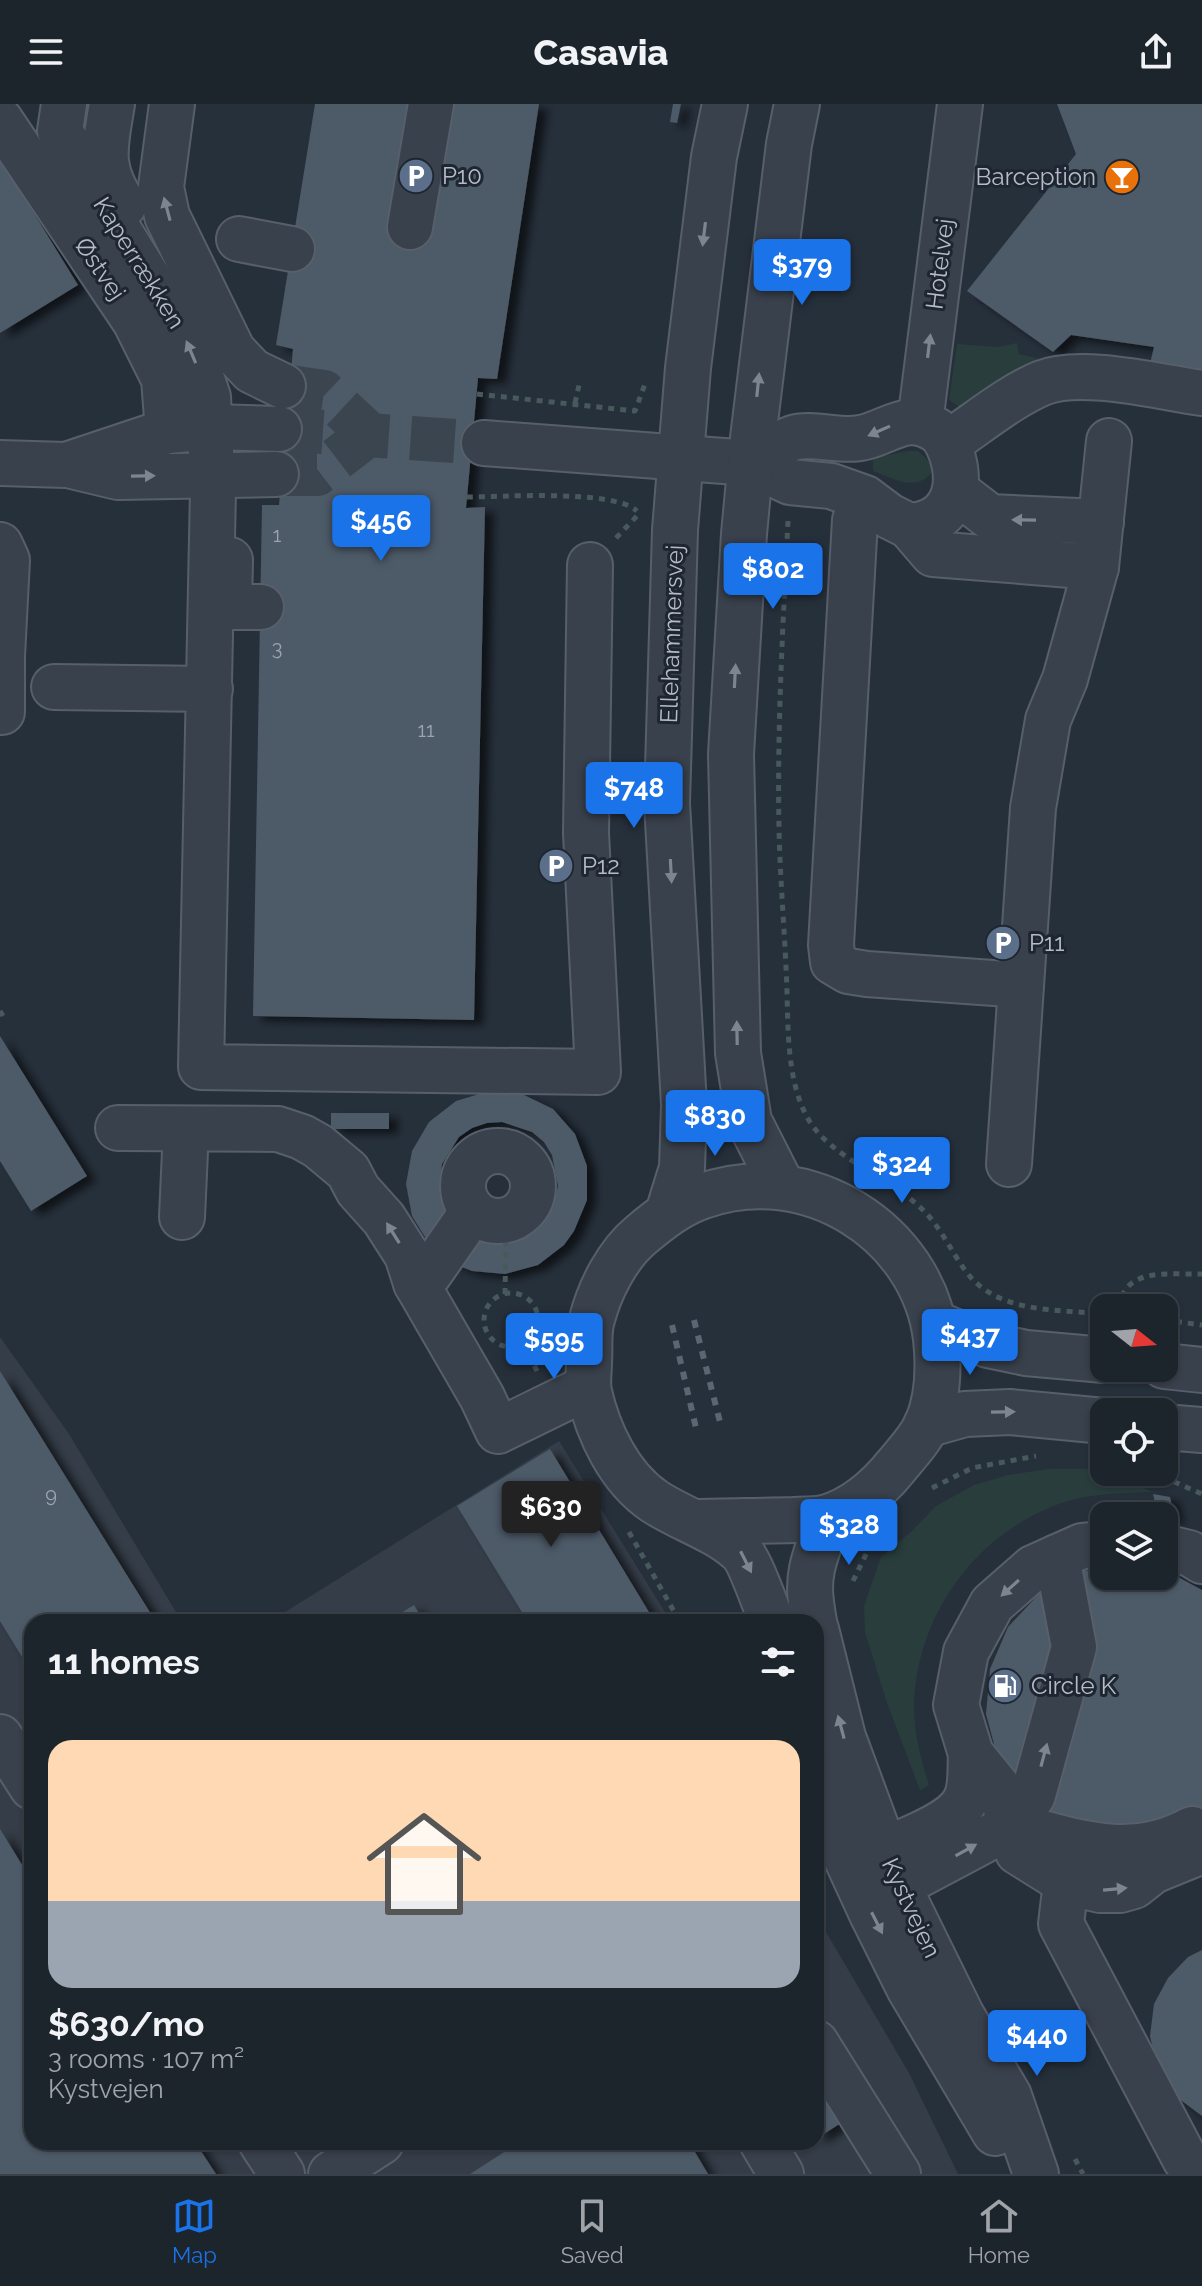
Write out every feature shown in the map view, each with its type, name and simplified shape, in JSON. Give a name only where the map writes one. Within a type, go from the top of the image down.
[{"type":"street","name":"Kaperrækken","points":[[64,104],[60,131],[191,347],[208,397],[244,428],[223,473]]},
{"type":"street","name":"Kaperrækken","points":[[112,104],[106,172],[114,190],[174,278],[233,351]]},
{"type":"street","points":[[172,104],[161,187],[167,216],[233,351],[252,371],[283,386]]},
{"type":"street","points":[[410,227],[431,104]]},
{"type":"street","name":"Ellehammersvej","points":[[668,1213],[682,1168],[684,1105],[667,803],[675,530],[688,368],[712,172],[725,104]]},
{"type":"street","points":[[782,1186],[749,1121],[738,1053],[731,754],[750,463],[781,206],[797,104]]},
{"type":"street","name":"Hotelvej","points":[[956,491],[955,465],[934,433],[960,104]]},
{"type":"street","name":"Østvej","points":[[0,120],[135,321],[164,379],[168,431]]},
{"type":"street","points":[[239,239],[292,249]]},
{"type":"street","points":[[750,463],[794,437],[860,439],[895,424],[934,433],[1007,403],[1045,382],[1089,376],[1202,393]]},
{"type":"street","points":[[66,465],[168,431],[244,428]]},
{"type":"street","points":[[1009,1164],[1033,808],[1048,720],[1065,679],[1096,567],[1109,441]]},
{"type":"street","points":[[484,443],[750,463],[790,482],[831,486],[865,498],[909,526],[933,554],[1096,567]]},
{"type":"street","points":[[0,463],[66,465],[118,477],[276,474]]},
{"type":"street","points":[[223,473],[229,607],[261,607]]},
{"type":"street","points":[[223,473],[210,613],[201,1067],[598,1072],[586,833],[590,565]]},
{"type":"street","points":[[909,526],[933,520],[950,504],[956,491],[990,517],[1101,522]]},
{"type":"street","points":[[855,520],[832,932],[833,962],[848,971],[867,974],[1021,985]]},
{"type":"street","points":[[0,545],[7,560],[1,655],[2,712]]},
{"type":"street","points":[[54,687],[210,689]]},
{"type":"street","points":[[358,1190],[336,1180],[307,1157],[290,1151],[234,1148],[141,1150],[129,1143],[118,1128],[278,1129],[318,1146],[348,1171],[358,1190],[384,1219],[407,1255],[416,1283],[482,1397],[498,1431],[588,1387]]},
{"type":"street","points":[[182,1217],[185,1151]]},
{"type":"street","points":[[696,1522],[824,1518],[859,1502],[881,1486],[926,1425],[935,1392],[938,1357],[934,1323],[922,1289],[910,1268],[879,1230],[850,1209],[817,1194],[782,1186],[742,1187],[703,1196],[668,1213],[633,1242],[607,1279],[591,1321],[588,1387],[598,1424],[620,1466],[653,1500],[696,1522],[742,1552],[769,1614]]},
{"type":"street","points":[[416,1283],[490,1216]]},
{"type":"street","points":[[934,1323],[988,1345],[1026,1353],[1090,1359]]},
{"type":"street","points":[[1178,1367],[1202,1370]]},
{"type":"street","points":[[926,1425],[965,1414],[1010,1412],[1090,1420]]},
{"type":"street","points":[[1178,1428],[1202,1430]]},
{"type":"street","points":[[812,1614],[809,1597],[812,1568],[823,1540],[824,1518]]},
{"type":"street","points":[[891,1868],[964,1803],[969,1788],[971,1754],[956,1705],[966,1652],[992,1604],[1033,1568],[1090,1545]]},
{"type":"street","points":[[1178,1550],[1202,1561]]},
{"type":"street","points":[[1013,1825],[1033,1795],[1074,1647],[1057,1557]]},
{"type":"street","name":"Kystvejen","points":[[824,1661],[843,1737],[891,1868],[962,2016],[1009,2096],[1034,2174]]},
{"type":"street","points":[[0,1737],[24,1774]]},
{"type":"street","points":[[971,1754],[1001,1791],[1013,1825],[1018,1852],[1066,1882],[1100,1890],[1120,1890],[1134,1886],[1153,1871],[1202,1851]]},
{"type":"street","points":[[824,1764],[874,1877],[891,1868],[1013,1825],[1074,1842],[1114,1848],[1146,1845],[1183,1834],[1202,1824]]},
{"type":"street","name":"Kystvejen","points":[[824,1799],[832,1827],[909,1988],[999,2140],[1034,2174]]},
{"type":"street","points":[[1066,1882],[1061,1924],[1185,2159],[1202,2171]]},
{"type":"street","points":[[824,2056],[898,2174]]},
{"type":"street","points":[[266,2150],[282,2174]]},
{"type":"street","points":[[331,2174],[368,2150]]},
{"type":"street","points":[[767,2150],[781,2174]]},
{"type":"path","points":[[477,394],[635,411],[649,374]]},
{"type":"path","points":[[575,403],[580,381]]},
{"type":"path","points":[[490,1216],[505,1294]]},
{"type":"path","points":[[1121,1294],[1133,1280],[1149,1276],[1202,1274]]},
{"type":"path","points":[[514,1293],[529,1300],[538,1315],[539,1323],[531,1339],[516,1347],[500,1345],[488,1334],[485,1326],[486,1310],[497,1297],[505,1294],[514,1293]]},
{"type":"path","points":[[1178,1322],[1202,1325]]},
{"type":"path","points":[[921,1498],[932,1488],[972,1468],[1045,1455]]},
{"type":"path","points":[[1178,1483],[1202,1494]]},
{"type":"path","points":[[852,1585],[870,1546],[880,1537]]},
{"type":"shaded area","points":[[0,1337],[69,1434],[177,1614],[24,1614],[24,2150],[824,2150],[824,1929],[909,2073],[958,2174],[0,2174]]},
{"type":"shaded area","points":[[559,1441],[666,1614],[282,1614]]},
{"type":"green space","points":[[1017,343],[1019,354],[1044,360],[966,411],[949,400],[957,344],[998,347]]},
{"type":"green space","points":[[918,451],[931,463],[932,472],[926,478],[919,482],[904,482],[873,471],[873,458]]},
{"type":"green space","points":[[1049,1469],[1090,1469],[1090,1486],[1138,1486],[1153,1492],[1089,1496],[1036,1514],[1006,1532],[980,1554],[958,1580],[940,1608],[926,1640],[918,1673],[915,1727],[929,1785],[920,1790],[886,1700],[865,1632],[864,1606],[881,1557],[936,1506],[974,1485],[1008,1475]]},
{"type":"building","points":[[315,104],[539,104],[497,379],[478,378],[466,508],[485,507],[474,1020],[253,1016],[262,505],[279,505],[293,349],[276,345]]},
{"type":"building","points":[[673,104],[681,104],[677,123],[670,122]]},
{"type":"building","points":[[1057,104],[1202,104],[1202,380],[1148,372],[1154,347],[1071,335],[1053,352],[967,291],[1076,154]]},
{"type":"building","points":[[0,158],[78,285],[0,333]]},
{"type":"building","points":[[0,1036],[87,1176],[31,1211],[0,1161]]},
{"type":"building","points":[[489,1091],[522,1094],[553,1109],[575,1134],[587,1166],[587,1200],[574,1231],[564,1245],[538,1265],[505,1274],[472,1271],[457,1265],[430,1245],[412,1216],[406,1184],[412,1151],[429,1122],[456,1101]],"holes":[[[502,1122],[532,1132],[544,1142],[552,1155],[558,1186],[554,1201],[539,1224],[515,1238],[488,1239],[474,1235],[452,1218],[445,1206],[440,1179],[442,1164],[459,1137],[472,1128]]]},
{"type":"building","points":[[331,1113],[389,1113],[389,1129],[331,1129]]},
{"type":"building","points":[[0,1371],[151,1614],[24,1614],[24,1660],[0,1621]]},
{"type":"building","points":[[550,1449],[650,1614],[523,1614],[457,1506]]},
{"type":"building","points":[[1153,1494],[1170,1497],[1171,1502],[1155,1502]]},
{"type":"building","points":[[1090,1570],[1090,1590],[1178,1590],[1178,1577],[1202,1590],[1202,1815],[1101,1839],[1059,1825],[998,1759],[986,1714],[990,1669],[1008,1627],[1039,1594],[1079,1572]]},
{"type":"building","points":[[414,1605],[419,1614],[399,1614]]},
{"type":"building","points":[[0,1829],[24,1868],[24,2150],[200,2150],[216,2174],[0,2174]]},
{"type":"building","points":[[1202,1950],[1202,2116],[1174,2095],[1157,2067],[1150,2036],[1154,2004],[1168,1978],[1188,1957]]},
{"type":"building","points":[[824,2096],[841,2123],[824,2134]]},
{"type":"building","points":[[508,2150],[694,2150],[708,2174],[470,2174]]},
{"type":"tunnel","points":[[283,386],[324,392],[369,434]]},
{"type":"tunnel","points":[[279,429],[484,443]]},
{"type":"tunnel","points":[[276,474],[317,474],[369,434]]},
{"type":"railway","points":[[694,1320],[720,1422]]},
{"type":"railway","points":[[672,1325],[696,1428]]},
{"type":"place","name":"P10","points":[[416,176]]},
{"type":"place","name":"Barception","points":[[1122,177]]},
{"type":"place","name":"P12","points":[[556,866]]},
{"type":"place","name":"P11","points":[[1003,943]]},
{"type":"place","name":"Circle K","points":[[1005,1686]]}]
